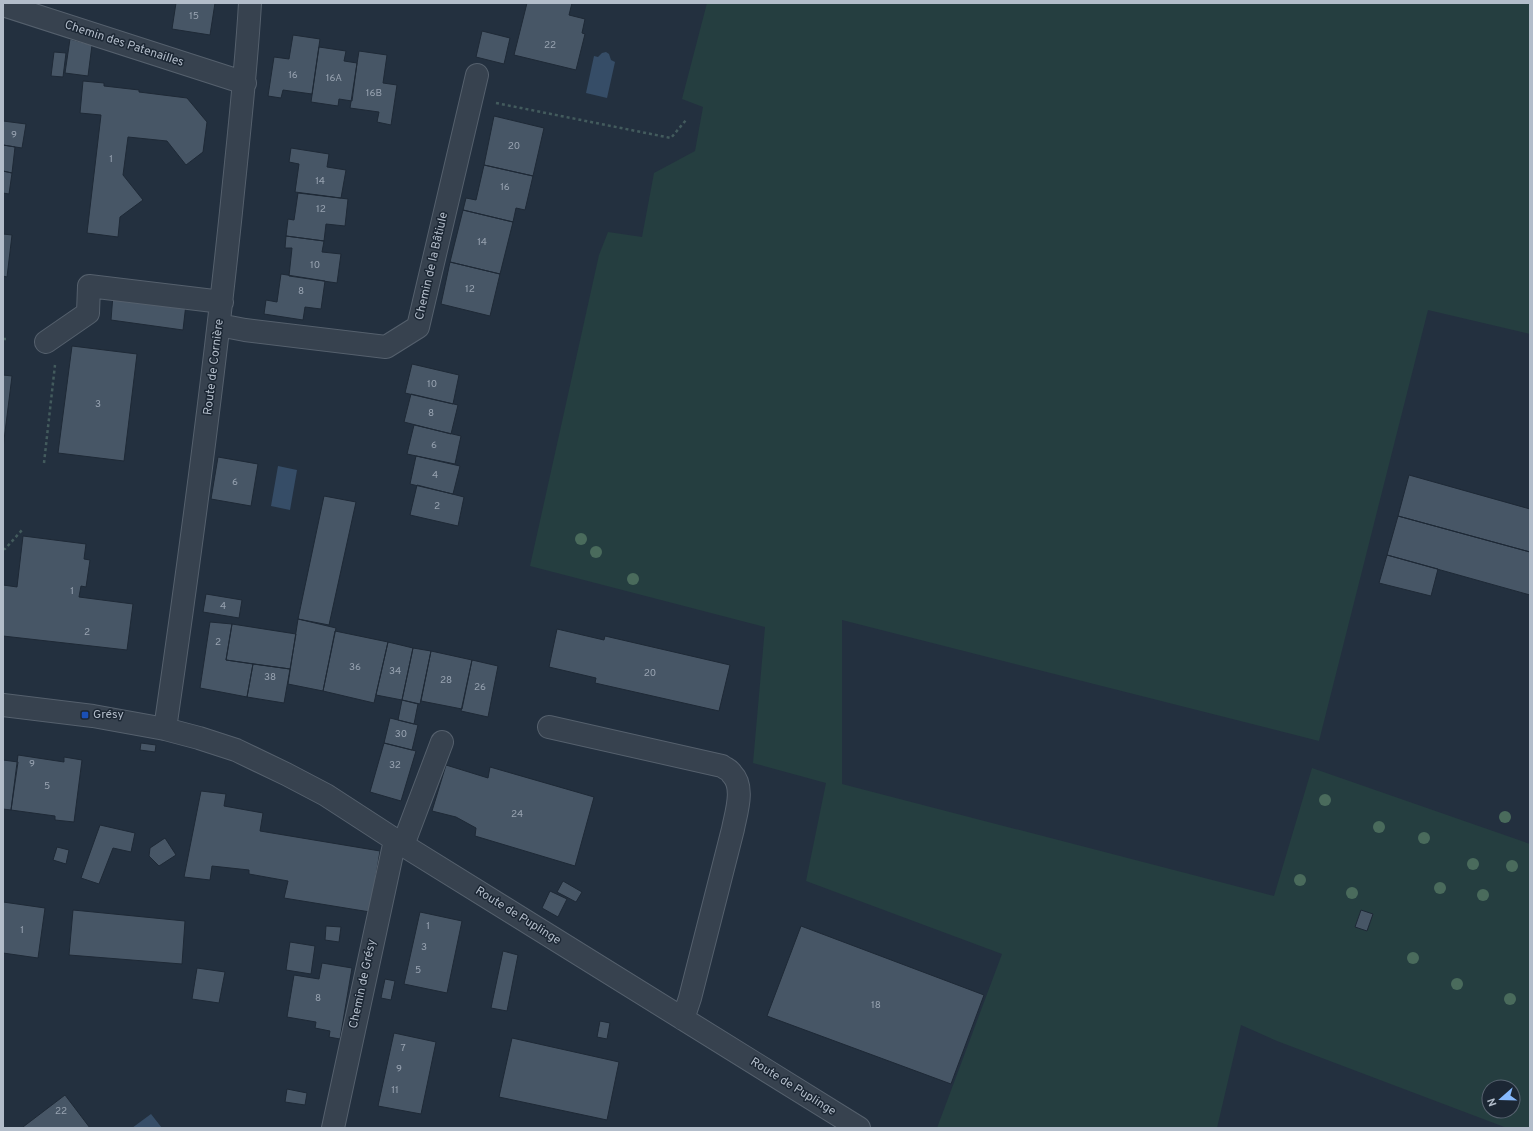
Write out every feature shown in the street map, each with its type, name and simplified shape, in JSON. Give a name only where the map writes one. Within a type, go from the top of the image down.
[{"type":"street","name":"Route de Cornière","points":[[165,729],[194,524],[222,302],[245,83],[250,3]]},
{"type":"street","name":"Chemin des Patenailles","points":[[3,5],[245,83]]},
{"type":"street","name":"Chemin de la Bâtiule","points":[[219,325],[246,330],[386,347],[418,327],[477,75]]},
{"type":"street","points":[[52,338],[88,313],[89,286],[222,302]]},
{"type":"street","name":"Route de Puplinge","points":[[3,705],[93,716],[165,729],[236,750],[286,774],[326,795],[399,843],[859,1128]]},
{"type":"street","points":[[549,727],[722,766],[731,772],[736,778],[738,803],[733,829],[690,998],[683,1019]]},
{"type":"street","name":"Chemin de Grésy","points":[[333,1128],[399,843],[442,742]]},
{"type":"path","points":[[472,98],[671,138],[686,120]]},
{"type":"path","points":[[44,463],[52,338]]},
{"type":"path","points":[[3,549],[5,549],[22,530]]},
{"type":"green space","points":[[707,3],[1530,3],[1530,334],[1428,310],[1319,741],[842,620],[842,784],[1274,896],[1312,768],[1530,844],[1530,1128],[1507,1128],[1483,1119],[1521,1119],[1521,1079],[1481,1079],[1481,1118],[1277,1041],[1241,1025],[1217,1128],[937,1128],[1002,954],[806,881],[826,783],[753,763],[765,627],[530,566],[599,255],[608,232],[642,237],[654,173],[695,151],[703,107],[682,99]]},
{"type":"water","points":[[606,52],[609,54],[611,60],[615,62],[607,98],[586,93],[594,56],[598,57],[602,53]]},
{"type":"water","points":[[278,466],[297,470],[290,510],[271,506]]},
{"type":"water","points":[[151,1114],[162,1128],[132,1128]]},
{"type":"building","points":[[176,3],[215,3],[210,35],[172,29]]},
{"type":"building","points":[[527,3],[572,3],[569,15],[585,19],[582,33],[585,34],[576,70],[514,55]]},
{"type":"building","points":[[482,31],[510,38],[504,64],[476,57]]},
{"type":"building","points":[[293,35],[320,39],[312,94],[283,90],[281,98],[268,96],[274,57],[289,59]]},
{"type":"building","points":[[70,39],[92,45],[88,76],[65,73]]},
{"type":"building","points":[[319,47],[346,51],[344,61],[357,63],[352,101],[339,99],[338,106],[311,102]]},
{"type":"building","points":[[359,51],[387,55],[383,83],[397,85],[391,125],[377,122],[379,112],[350,108]]},
{"type":"building","points":[[54,52],[66,53],[63,77],[51,76]]},
{"type":"building","points":[[83,81],[104,83],[104,86],[139,90],[139,92],[187,98],[207,122],[203,152],[186,165],[167,141],[128,137],[123,175],[143,200],[120,217],[118,237],[87,233],[101,115],[80,113]]},
{"type":"building","points":[[494,116],[544,128],[533,176],[484,165]]},
{"type":"building","points":[[3,121],[26,124],[22,148],[3,145]]},
{"type":"building","points":[[3,145],[15,147],[12,173],[3,171]]},
{"type":"building","points":[[291,148],[329,154],[327,167],[346,170],[341,198],[295,192],[299,164],[289,162]]},
{"type":"building","points":[[484,165],[533,176],[525,210],[516,208],[513,222],[463,210],[466,198],[476,200]]},
{"type":"building","points":[[3,171],[12,173],[9,194],[3,193]]},
{"type":"building","points":[[298,193],[348,199],[345,226],[326,224],[324,241],[286,236],[288,219],[294,220]]},
{"type":"building","points":[[463,210],[513,222],[500,274],[450,262]]},
{"type":"building","points":[[3,234],[12,235],[7,277],[3,276]]},
{"type":"building","points":[[286,236],[324,241],[322,252],[341,254],[337,283],[289,276],[292,248],[285,248]]},
{"type":"building","points":[[450,262],[500,274],[490,316],[441,304]]},
{"type":"building","points":[[281,274],[325,281],[321,309],[305,307],[303,320],[264,314],[266,300],[277,302]]},
{"type":"building","points":[[113,295],[186,304],[183,330],[111,320]]},
{"type":"building","points":[[72,346],[137,354],[124,461],[58,453]]},
{"type":"building","points":[[412,364],[459,375],[453,404],[405,393]]},
{"type":"building","points":[[3,375],[12,376],[3,448]]},
{"type":"building","points":[[411,394],[458,405],[451,434],[404,422]]},
{"type":"building","points":[[414,425],[461,436],[455,464],[407,454]]},
{"type":"building","points":[[416,456],[460,466],[453,494],[410,484]]},
{"type":"building","points":[[218,457],[258,464],[251,506],[211,499]]},
{"type":"building","points":[[1409,475],[1530,509],[1530,552],[1398,516]]},
{"type":"building","points":[[417,485],[464,497],[458,526],[410,515]]},
{"type":"building","points":[[324,496],[356,502],[329,625],[298,619]]},
{"type":"building","points":[[1398,516],[1530,552],[1530,595],[1387,555]]},
{"type":"building","points":[[23,536],[86,544],[84,559],[90,560],[86,587],[81,586],[79,597],[133,604],[127,650],[3,636],[3,585],[17,587]]},
{"type":"building","points":[[1387,555],[1438,569],[1431,596],[1379,583]]},
{"type":"building","points":[[206,594],[242,600],[239,618],[203,612]]},
{"type":"building","points":[[298,619],[336,628],[323,691],[288,684]]},
{"type":"building","points":[[210,622],[232,624],[226,660],[253,664],[247,697],[200,688]]},
{"type":"building","points":[[232,624],[296,634],[290,669],[226,660]]},
{"type":"building","points":[[557,629],[604,640],[605,636],[730,665],[719,711],[595,683],[596,678],[549,667]]},
{"type":"building","points":[[335,631],[388,642],[374,703],[323,691]]},
{"type":"building","points":[[388,642],[413,648],[402,700],[376,695]]},
{"type":"building","points":[[413,648],[431,651],[420,704],[402,700]]},
{"type":"building","points":[[431,651],[472,660],[462,709],[421,701]]},
{"type":"building","points":[[472,660],[498,666],[488,717],[461,711]]},
{"type":"building","points":[[253,664],[290,669],[284,703],[247,697]]},
{"type":"building","points":[[402,700],[418,704],[414,724],[398,720]]},
{"type":"building","points":[[390,718],[418,725],[412,750],[384,743]]},
{"type":"building","points":[[141,743],[156,745],[155,752],[140,750]]},
{"type":"building","points":[[384,743],[416,751],[401,801],[370,792]]},
{"type":"building","points":[[18,755],[64,762],[64,757],[82,760],[74,822],[55,820],[55,816],[11,810]]},
{"type":"building","points":[[3,760],[18,762],[11,810],[3,809]]},
{"type":"building","points":[[446,765],[488,778],[490,767],[594,797],[575,866],[475,836],[476,828],[456,817],[432,811]]},
{"type":"building","points":[[201,791],[226,794],[224,806],[263,813],[260,831],[380,851],[370,912],[284,898],[288,881],[249,874],[249,870],[212,866],[210,880],[184,877]]},
{"type":"building","points":[[100,825],[135,833],[131,852],[113,848],[99,884],[81,878]]},
{"type":"building","points":[[165,838],[176,855],[159,866],[149,856],[150,848]]},
{"type":"building","points":[[57,847],[69,850],[66,864],[53,860]]},
{"type":"building","points":[[563,881],[582,892],[576,902],[557,892]]},
{"type":"building","points":[[550,891],[567,899],[558,917],[542,908]]},
{"type":"building","points":[[3,902],[45,908],[38,958],[3,953]]},
{"type":"building","points":[[73,910],[185,921],[182,964],[69,955]]},
{"type":"building","points":[[1361,910],[1373,914],[1367,931],[1355,927]]},
{"type":"building","points":[[420,912],[462,921],[447,993],[404,984]]},
{"type":"building","points":[[326,926],[341,927],[339,942],[325,940]]},
{"type":"building","points":[[801,926],[984,995],[951,1084],[767,1016]]},
{"type":"building","points":[[290,942],[315,946],[311,974],[286,970]]},
{"type":"building","points":[[503,951],[518,955],[507,1011],[491,1008]]},
{"type":"building","points":[[322,963],[352,968],[340,1039],[329,1037],[330,1031],[315,1028],[316,1022],[287,1017],[294,975],[319,979]]},
{"type":"building","points":[[197,968],[225,972],[219,1003],[192,999]]},
{"type":"building","points":[[385,979],[395,981],[391,1000],[381,998]]},
{"type":"building","points":[[600,1021],[610,1023],[607,1039],[597,1037]]},
{"type":"building","points":[[394,1033],[436,1042],[421,1114],[378,1106]]},
{"type":"building","points":[[512,1038],[619,1062],[607,1120],[499,1097]]},
{"type":"building","points":[[287,1089],[307,1093],[305,1105],[285,1102]]},
{"type":"building","points":[[65,1095],[90,1128],[23,1128],[23,1127]]},
{"type":"place","name":"Grésy","points":[[85,715]]}]
